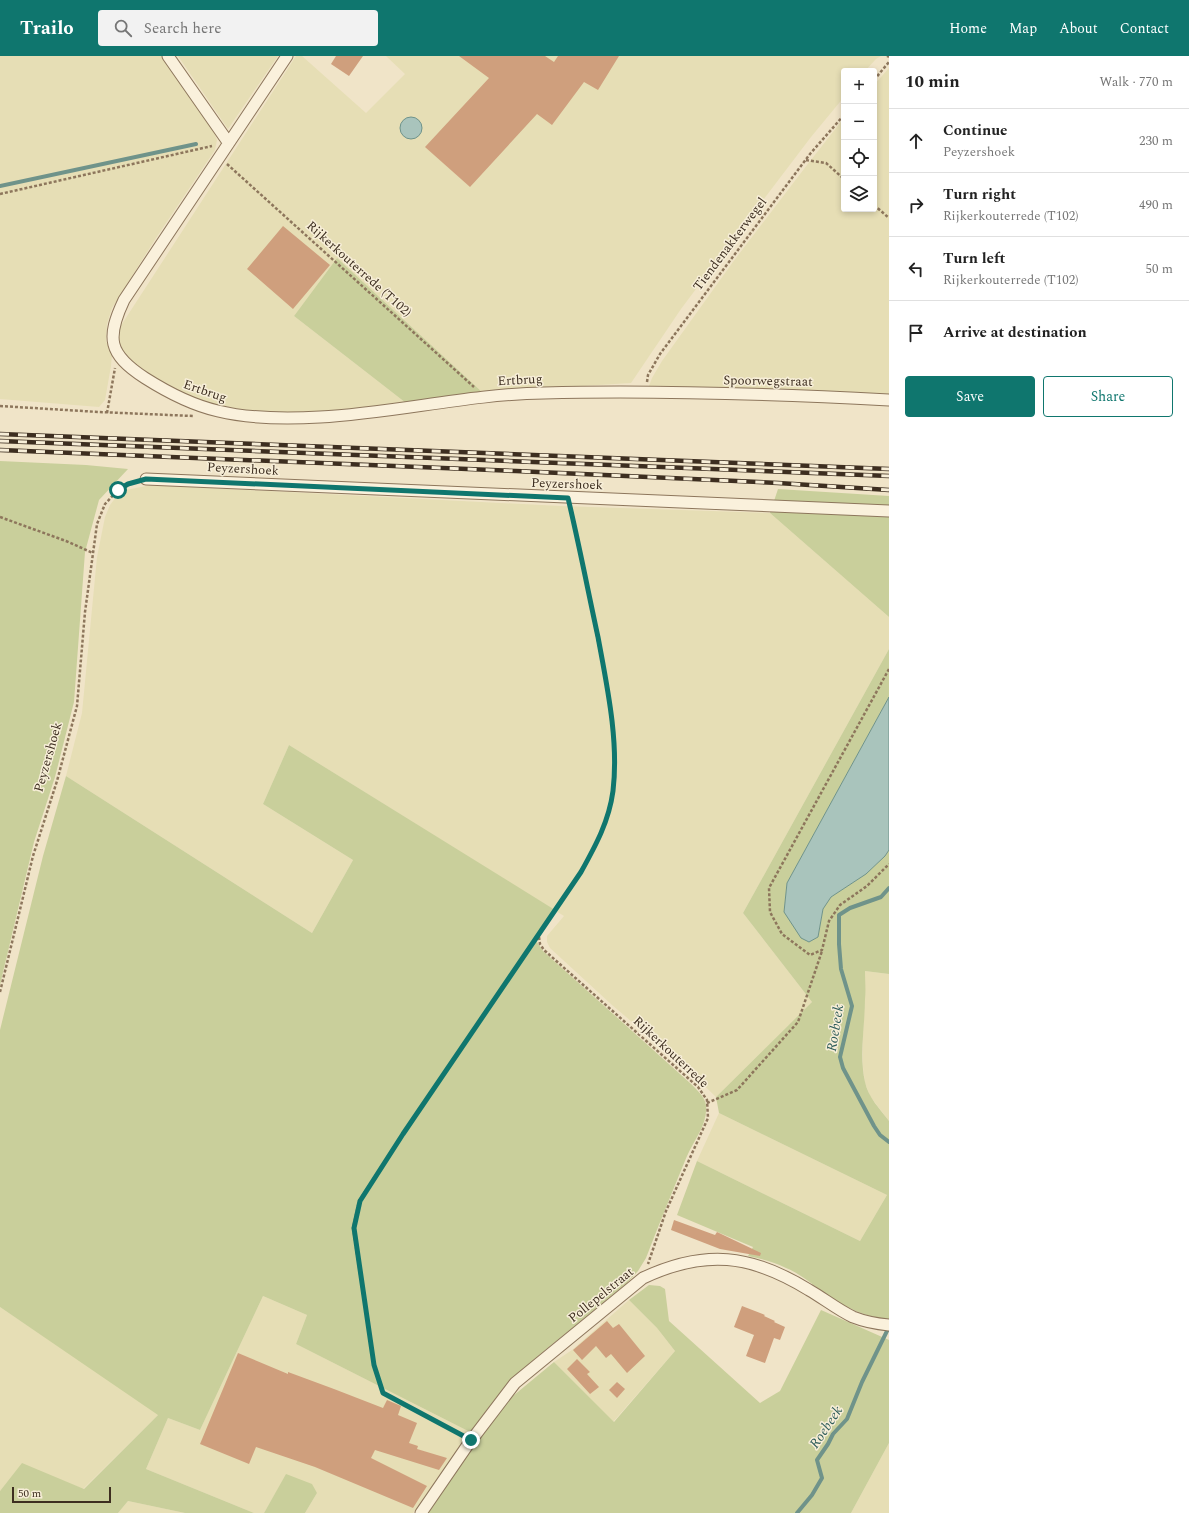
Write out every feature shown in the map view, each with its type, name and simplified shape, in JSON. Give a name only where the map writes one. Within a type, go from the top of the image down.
[{"type":"street","points":[[168,56],[228,142]]},
{"type":"street","points":[[117,354],[113,346],[113,328],[124,300],[228,142],[287,56]]},
{"type":"street","name":"Ertbrug","points":[[117,354],[129,366],[156,385],[190,401],[216,411],[252,417],[304,418],[361,414],[485,397],[541,393],[646,392]]},
{"type":"street","name":"Spoorwegstraat","points":[[646,392],[889,400]]},
{"type":"street","name":"Peyzershoek","points":[[146,479],[889,511]]},
{"type":"street","name":"Pollepelstraat","points":[[421,1513],[471,1440],[516,1383],[643,1278],[664,1268],[691,1261],[718,1259],[747,1262],[771,1270],[801,1285],[854,1317],[889,1325]]},
{"type":"path","points":[[877,76],[889,62]]},
{"type":"path","name":"Tiendenakkerwegel","points":[[646,392],[648,375],[660,354],[806,160],[841,119]]},
{"type":"path","points":[[0,194],[228,142]]},
{"type":"path","name":"Rijkerkouterrede (T102)","points":[[220,156],[485,397]]},
{"type":"path","points":[[806,160],[826,163],[841,176]]},
{"type":"path","points":[[877,208],[889,218]]},
{"type":"path","points":[[107,413],[117,354]]},
{"type":"path","points":[[0,406],[200,417],[212,415],[216,411]]},
{"type":"path","name":"Peyzershoek","points":[[0,992],[33,856],[57,781],[77,706],[85,612],[97,524],[105,504],[118,490],[128,484],[146,479]]},
{"type":"path","points":[[471,1440],[383,1393],[374,1365],[354,1228],[360,1201],[403,1134],[539,936],[581,872],[601,836],[608,813],[613,791],[614,767],[612,733],[605,674],[582,558],[568,498]]},
{"type":"path","points":[[0,517],[66,541],[92,553]]},
{"type":"path","points":[[822,950],[810,955],[782,934],[770,912],[770,888],[889,669]]},
{"type":"path","points":[[707,1104],[738,1090],[798,1022],[822,950],[829,921],[840,905],[867,886],[889,864]]},
{"type":"path","name":"Rijkerkouterrede","points":[[539,936],[540,944],[544,950],[698,1087],[707,1100],[708,1118],[666,1211],[643,1278]]},
{"type":"shaded area","points":[[0,56],[162,56],[213,130],[217,140],[215,150],[156,238],[112,308],[107,324],[106,341],[112,354],[111,366],[105,400],[99,407],[0,399]]},
{"type":"shaded area","points":[[178,56],[278,56],[228,129]]},
{"type":"shaded area","points":[[296,56],[302,56],[366,113],[405,74],[386,56],[881,56],[868,68],[841,68],[841,101],[811,137],[681,309],[631,383],[482,392],[337,258],[294,316],[406,403],[354,410],[261,413],[201,402],[170,389],[124,357],[118,339],[120,327]]},
{"type":"shaded area","points":[[889,68],[889,396],[650,389],[649,386],[652,378],[662,361],[733,262],[841,122],[841,212],[877,212],[877,82]]},
{"type":"shaded area","points":[[151,485],[561,506],[770,513],[889,617],[889,649],[743,913],[812,1002],[716,1097],[685,1067],[612,1005],[550,948],[547,942],[547,936],[564,916],[289,745],[263,804],[353,860],[312,933],[66,776],[82,713],[97,557],[105,517],[110,505],[116,497],[126,490]]},
{"type":"shaded area","points":[[865,971],[889,974],[889,1121],[870,1096],[865,1083],[863,1067],[863,1036]]},
{"type":"shaded area","points":[[719,1113],[887,1195],[860,1241],[697,1161]]},
{"type":"shaded area","points":[[263,1296],[307,1315],[296,1344],[470,1432],[413,1513],[305,1513],[317,1493],[286,1475],[264,1513],[254,1513],[146,1469],[168,1418],[200,1430]]},
{"type":"shaded area","points":[[629,1300],[657,1328],[675,1351],[613,1422],[554,1362],[572,1350]]},
{"type":"shaded area","points":[[0,1307],[159,1414],[83,1489],[22,1464],[0,1491]]},
{"type":"shaded area","points":[[889,1443],[889,1513],[851,1513]]},
{"type":"shaded area","points":[[128,1501],[185,1513],[118,1513]]},
{"type":"green space","points":[[337,258],[482,392],[406,403],[294,316]]},
{"type":"green space","points":[[0,461],[86,465],[128,469],[99,500],[85,552],[74,702],[55,777],[34,842],[0,985]]},
{"type":"green space","points":[[778,489],[889,496],[889,617],[770,513]]},
{"type":"green space","points":[[889,649],[889,697],[787,883],[784,912],[809,942],[818,937],[823,909],[831,897],[866,874],[885,856],[889,850],[889,974],[865,971],[862,1061],[865,1082],[869,1093],[889,1121],[889,1319],[873,1317],[849,1308],[792,1271],[772,1262],[748,1256],[753,1247],[677,1215],[697,1161],[860,1241],[887,1195],[719,1113],[716,1097],[812,1002],[743,913]]},
{"type":"green space","points":[[289,745],[555,910],[539,933],[537,942],[543,951],[697,1090],[704,1099],[706,1105],[703,1125],[687,1156],[646,1258],[638,1271],[627,1283],[538,1356],[507,1384],[470,1432],[296,1344],[307,1315],[263,1296],[200,1430],[168,1418],[146,1469],[254,1513],[185,1513],[128,1501],[118,1513],[0,1513],[0,1491],[22,1463],[84,1489],[158,1415],[0,1307],[0,1030],[43,856],[66,776],[312,933],[353,860],[263,804]]},
{"type":"green space","points":[[649,1285],[660,1286],[665,1289],[669,1321],[760,1403],[780,1391],[821,1310],[889,1340],[889,1443],[851,1513],[428,1513],[480,1435],[513,1396],[554,1362],[614,1422],[675,1351],[657,1328],[629,1300]]},
{"type":"green space","points":[[286,1474],[312,1484],[317,1493],[305,1513],[264,1513]]},
{"type":"water","points":[[407,117],[415,117],[422,124],[422,132],[415,139],[407,139],[400,132],[400,124]]},
{"type":"water","points":[[889,697],[889,850],[885,856],[866,874],[831,897],[823,909],[818,937],[809,942],[801,938],[784,912],[787,883]]},
{"type":"building","points":[[336,56],[363,56],[349,76],[331,64]]},
{"type":"building","points":[[459,56],[545,56],[554,62],[558,56],[619,56],[598,90],[584,82],[552,125],[537,114],[470,187],[425,147],[489,78]]},
{"type":"building","points":[[283,226],[330,265],[293,309],[247,269]]},
{"type":"building","points":[[674,1220],[715,1235],[717,1232],[761,1253],[760,1256],[720,1249],[671,1230]]},
{"type":"building","points":[[742,1306],[765,1315],[764,1316],[785,1327],[780,1340],[774,1338],[765,1363],[746,1356],[754,1335],[734,1327]]},
{"type":"building","points":[[607,1321],[613,1328],[619,1324],[645,1356],[627,1373],[611,1354],[606,1358],[596,1346],[582,1360],[573,1350]]},
{"type":"building","points":[[238,1353],[288,1374],[288,1372],[383,1408],[387,1400],[401,1406],[398,1415],[417,1423],[409,1443],[418,1446],[417,1449],[447,1458],[439,1470],[375,1450],[371,1458],[427,1486],[413,1508],[315,1467],[256,1447],[249,1464],[200,1444]]},
{"type":"building","points":[[577,1359],[590,1372],[587,1374],[599,1387],[590,1394],[567,1369]]},
{"type":"building","points":[[617,1382],[625,1389],[617,1398],[609,1390]]},
{"type":"waterway","points":[[0,186],[196,144]]},
{"type":"waterway","name":"Roebeek","points":[[889,888],[881,897],[850,908],[839,915],[841,969],[852,1006],[840,1057],[843,1068],[874,1126],[880,1135],[889,1142]]},
{"type":"waterway","name":"Roebeek","points":[[797,1513],[812,1495],[822,1478],[817,1460],[833,1434],[847,1419],[862,1382],[888,1329]]},
{"type":"railway","points":[[0,434],[889,469]]},
{"type":"railway","points":[[0,441],[889,476]]},
{"type":"railway","points":[[0,450],[516,471],[778,483],[889,490]]},
{"type":"route","points":[[118,490],[128,484],[146,479],[568,498],[582,558],[605,674],[612,733],[614,767],[613,791],[608,813],[601,836],[581,872],[539,936],[403,1134],[360,1201],[354,1228],[374,1365],[383,1393],[471,1440]]}]
